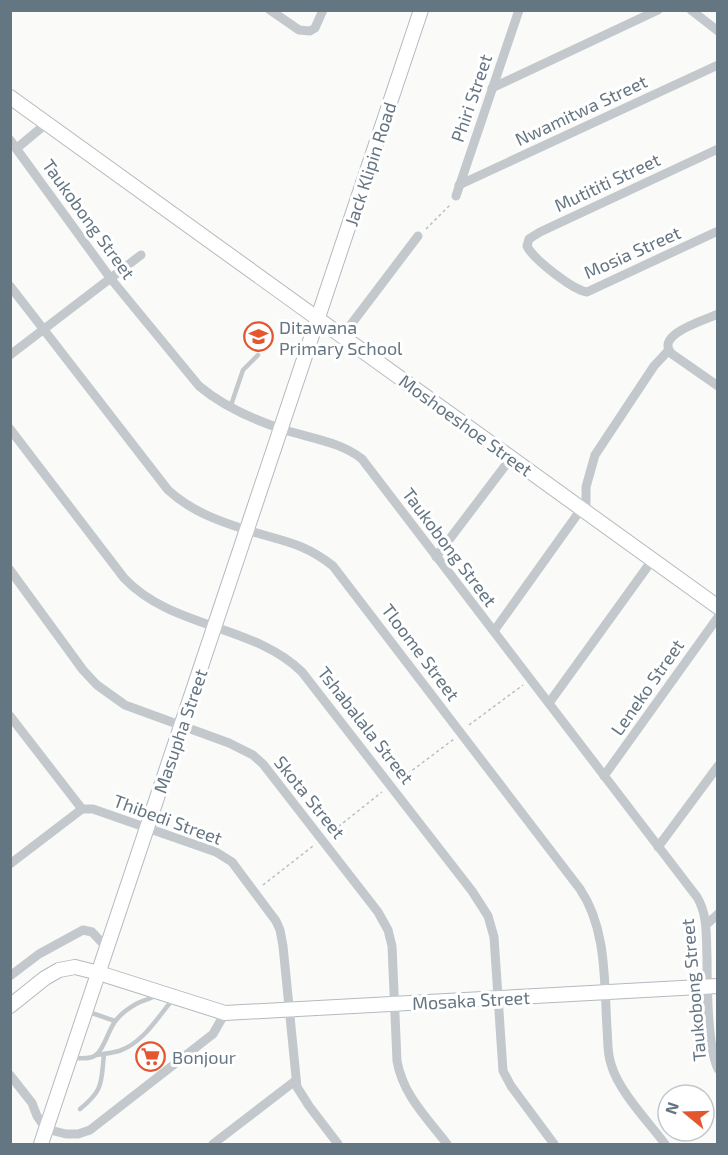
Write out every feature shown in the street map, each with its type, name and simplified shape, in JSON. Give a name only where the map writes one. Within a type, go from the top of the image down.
[{"type":"street","points":[[270,10],[304,31],[315,28],[323,10]]},
{"type":"street","name":"Jack Klipin Road","points":[[320,318],[421,10]]},
{"type":"street","name":"Phiri Street","points":[[456,196],[519,10]]},
{"type":"street","points":[[492,88],[658,10]]},
{"type":"street","points":[[691,10],[717,31]]},
{"type":"street","name":"Nwamitwa Street","points":[[459,185],[717,65]]},
{"type":"street","name":"Moshoeshoe Street","points":[[10,97],[320,318],[717,607]]},
{"type":"street","points":[[17,148],[47,123]]},
{"type":"street","name":"Taukobong Street","points":[[10,140],[111,279],[199,386],[215,400],[230,408],[282,429],[340,447],[362,459],[697,897],[706,925],[712,986],[714,1062],[717,1069]]},
{"type":"street","name":"Mutititi Street","points":[[534,255],[527,243],[540,232],[717,149]]},
{"type":"street","name":"Mosia Street","points":[[534,255],[577,290],[587,292],[717,231]]},
{"type":"street","points":[[343,335],[418,236]]},
{"type":"street","points":[[10,355],[141,255]]},
{"type":"street","name":"Tloome Street","points":[[10,286],[168,490],[180,501],[202,514],[248,531],[305,547],[319,555],[333,566],[377,623],[586,898],[596,918],[599,933],[611,1066],[621,1086],[665,1144]]},
{"type":"street","points":[[494,632],[584,510],[586,487],[595,455],[654,366],[668,351],[670,338],[717,314]]},
{"type":"street","name":"Masupha Street","points":[[41,1144],[320,318]]},
{"type":"street","points":[[668,351],[717,386]]},
{"type":"street","name":"Tshabalala Street","points":[[10,429],[133,587],[157,604],[269,648],[290,659],[399,794],[472,891],[488,916],[495,947],[501,1056],[506,1078],[555,1144]]},
{"type":"street","points":[[436,557],[511,458]]},
{"type":"street","points":[[549,703],[653,559]]},
{"type":"street","name":"Skota Street","points":[[10,570],[83,670],[97,685],[125,705],[229,743],[253,755],[304,814],[384,920],[392,946],[397,1061],[402,1082],[447,1144]]},
{"type":"street","name":"Leneko Street","points":[[604,776],[717,617]]},
{"type":"street","points":[[10,716],[82,809],[11,863]]},
{"type":"street","points":[[658,847],[717,766]]},
{"type":"street","name":"Thibedi Street","points":[[82,809],[93,809],[216,852],[232,862],[276,921],[280,930],[284,945],[295,1081]]},
{"type":"street","points":[[706,925],[717,914]]},
{"type":"street","points":[[10,976],[39,954],[84,930],[92,932],[107,948]]},
{"type":"street","name":"Mosaka Street","points":[[10,1006],[45,978],[59,970],[75,967],[225,1013],[712,986]]},
{"type":"street","points":[[12,1079],[32,1103],[46,1130],[78,1134],[90,1130],[213,1034],[225,1013]]},
{"type":"street","points":[[213,1144],[226,1141],[295,1081],[301,1095],[338,1144]]},
{"type":"lane","points":[[230,408],[243,370],[258,355]]},
{"type":"lane","points":[[96,1055],[102,1048],[115,1021],[126,1010],[153,998],[158,992]]},
{"type":"lane","points":[[70,1058],[89,1058],[120,1050],[146,1033],[175,997]]},
{"type":"lane","points":[[86,1011],[115,1021]]},
{"type":"lane","points":[[80,1109],[96,1095],[100,1088],[104,1054]]},
{"type":"path","points":[[418,236],[451,204],[456,196]]},
{"type":"place","name":"Ditawana Primary School","points":[[258,337]]},
{"type":"place","name":"Bonjour","points":[[151,1057]]}]
